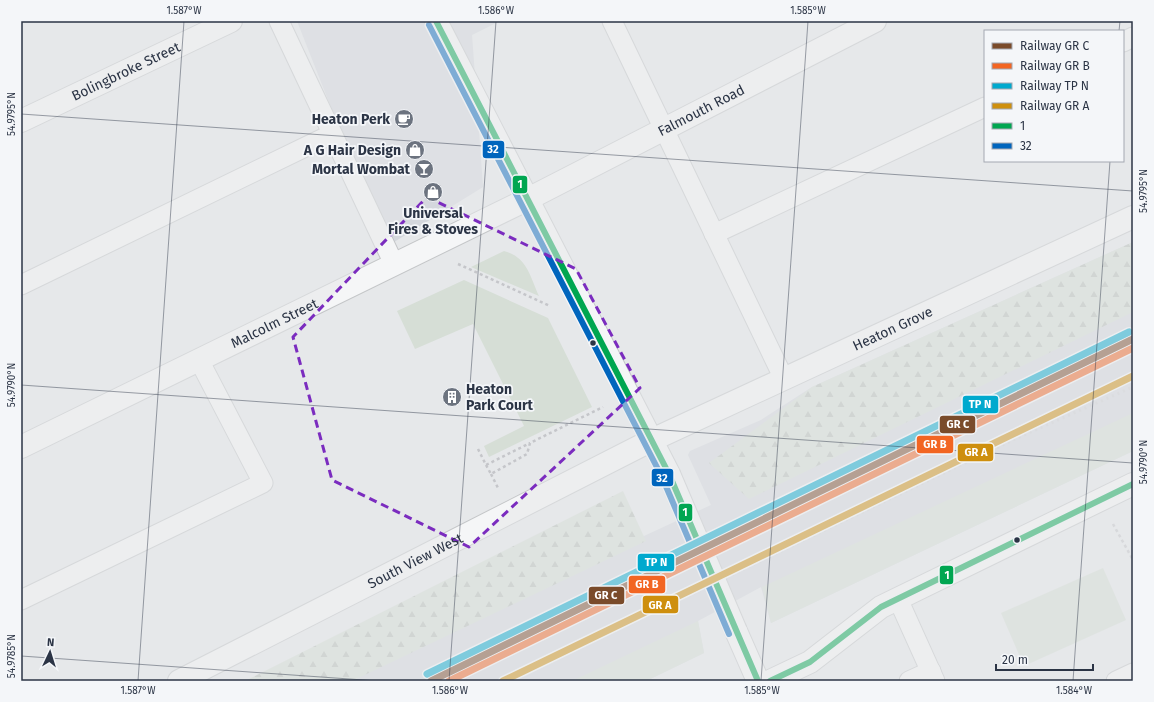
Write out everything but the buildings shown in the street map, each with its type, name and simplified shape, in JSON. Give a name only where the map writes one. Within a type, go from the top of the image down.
[{"type":"street","name":"Bolingbroke Street","points":[[21,121],[231,21]]},
{"type":"street","points":[[436,21],[669,474],[758,681]]},
{"type":"street","name":"Falmouth Road","points":[[528,199],[875,21]]},
{"type":"street","name":"Malcolm Street","points":[[21,447],[528,199]]},
{"type":"street","name":"Heaton Grove","points":[[652,440],[1133,217]]},
{"type":"street","name":"South View West","points":[[179,681],[652,440]]},
{"type":"street","points":[[770,681],[810,662],[882,607],[1133,484]]},
{"type":"lane","points":[[279,21],[394,264]]},
{"type":"lane","points":[[612,21],[784,379]]},
{"type":"lane","points":[[1124,42],[1133,37]]},
{"type":"lane","points":[[714,234],[984,107]]},
{"type":"lane","points":[[21,285],[332,134]]},
{"type":"lane","points":[[21,600],[263,483],[199,360]]},
{"type":"lane","points":[[898,599],[933,676],[909,681]]},
{"type":"lane","points":[[1116,681],[1133,673]]},
{"type":"path","points":[[425,249],[551,306]]},
{"type":"path","points":[[486,464],[629,395]]},
{"type":"path","points":[[491,474],[526,454],[530,443]]},
{"type":"path","points":[[478,449],[496,483]]},
{"type":"path","points":[[1100,500],[1133,560]]},
{"type":"highlighted area","points":[[427,197],[576,269],[640,388],[469,547],[332,480],[293,337]]},
{"type":"shaded area","points":[[297,21],[500,21],[472,35],[483,187],[386,247]]},
{"type":"shaded area","points":[[1133,242],[1133,451],[771,623],[761,587],[698,621],[704,653],[646,681],[331,681],[711,505],[688,455],[690,451],[761,420],[812,387]]},
{"type":"green space","points":[[1133,242],[1133,312],[749,499],[709,463],[812,387]]},
{"type":"green space","points":[[504,251],[518,258],[527,268],[539,296],[471,267]]},
{"type":"green space","points":[[464,280],[548,318],[592,407],[489,457],[484,446],[524,426],[473,324],[415,349],[397,311]]},
{"type":"green space","points":[[1133,413],[1133,451],[771,623],[762,587]]},
{"type":"green space","points":[[623,491],[646,541],[352,681],[245,681]]},
{"type":"green space","points":[[1103,568],[1126,620],[1024,666],[1001,613]]},
{"type":"green space","points":[[698,621],[704,653],[646,681],[572,681]]},
{"type":"railway","points":[[510,681],[1017,438],[1133,387]]},
{"type":"transit line","name":"1","points":[[436,21],[669,474],[758,681]]},
{"type":"transit line","name":"32","points":[[429,25],[662,477],[729,634]]},
{"type":"transit line","points":[[427,674],[1129,332]]},
{"type":"transit line","points":[[431,681],[1133,339]]},
{"type":"transit line","points":[[449,681],[1133,348]]},
{"type":"transit line","points":[[503,681],[1133,376]]},
{"type":"transit line","name":"1","points":[[770,681],[810,662],[881,607],[1133,484]]},
{"type":"place","name":"Heaton Perk","points":[[404,119]]},
{"type":"place","name":"A G Hair Design","points":[[415,150]]},
{"type":"place","name":"Mortal Wombat","points":[[424,169]]},
{"type":"place","name":"Universal Fires & Stoves","points":[[433,192]]},
{"type":"place","name":"Heaton Park Court","points":[[452,397]]}]
